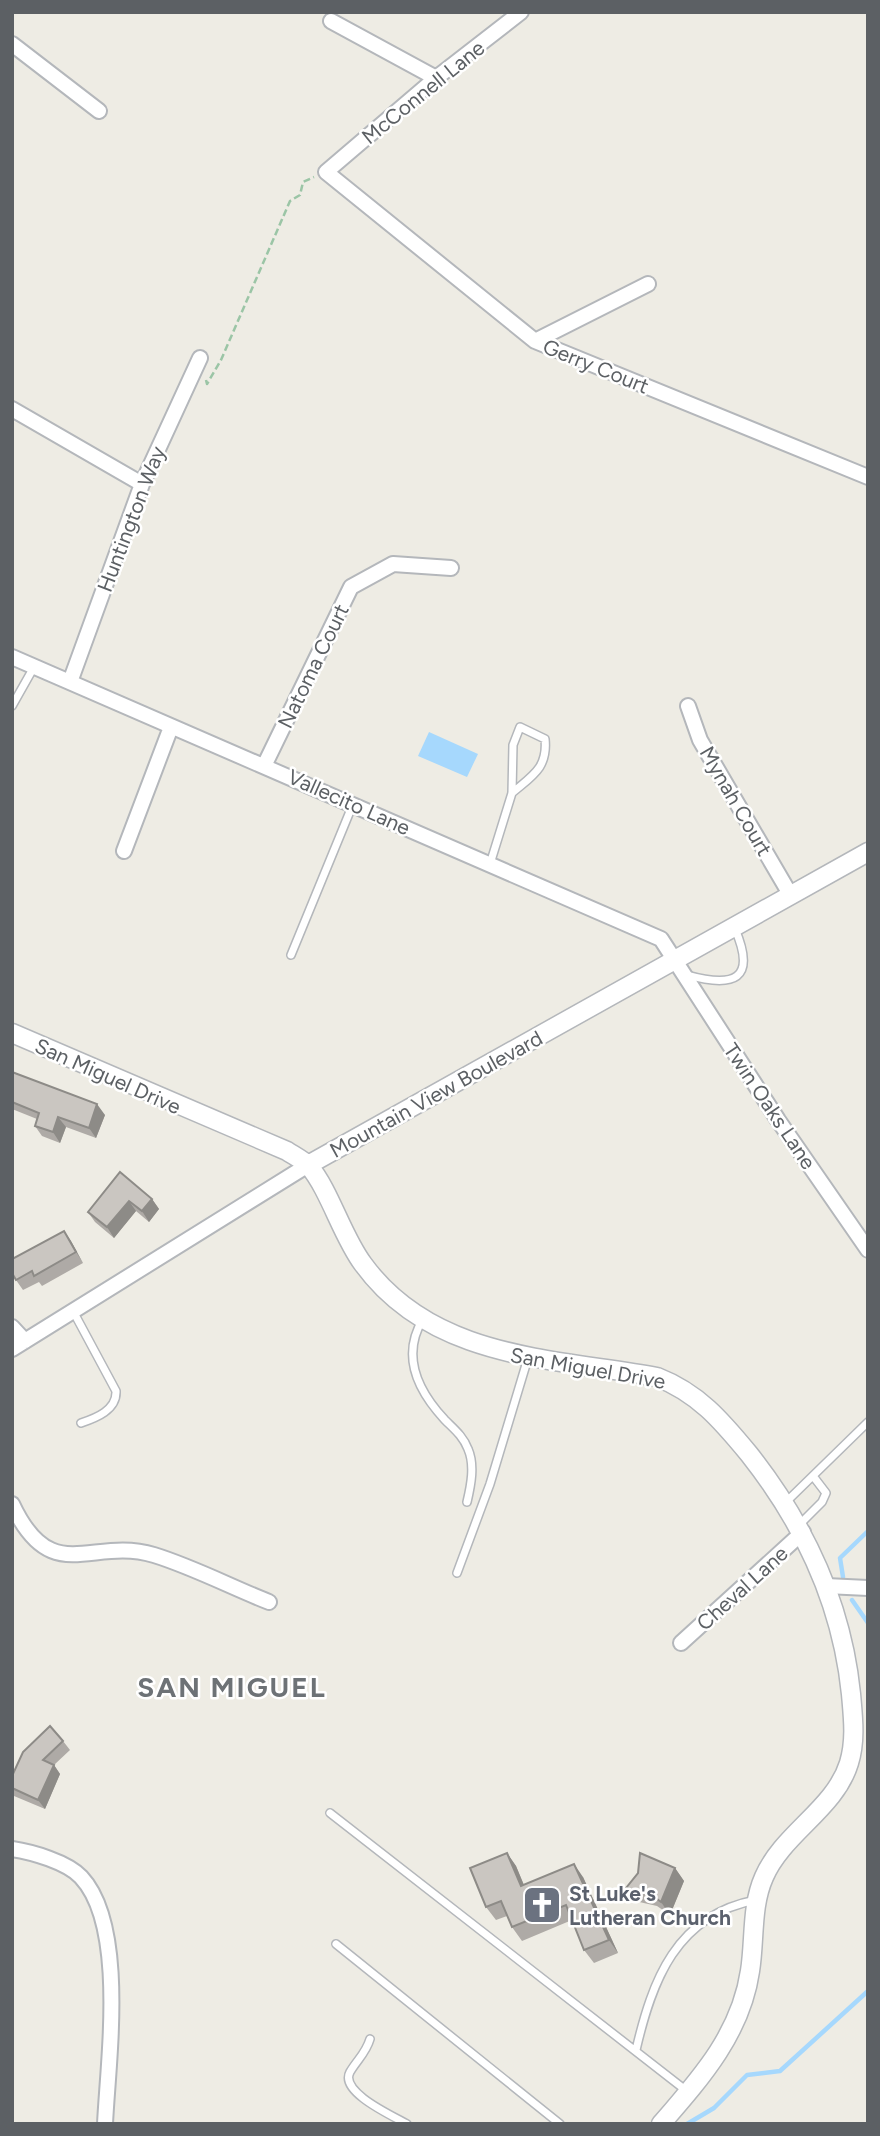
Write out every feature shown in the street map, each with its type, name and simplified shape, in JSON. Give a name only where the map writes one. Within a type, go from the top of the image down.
[{"type":"street","name":"McConnell Lane","points":[[326,172],[436,78],[521,12]]},
{"type":"street","points":[[331,21],[436,78]]},
{"type":"street","points":[[12,44],[99,111]]},
{"type":"street","name":"Gerry Court","points":[[326,172],[535,341],[868,477]]},
{"type":"street","points":[[535,341],[648,284]]},
{"type":"street","name":"Huntington Way","points":[[70,682],[142,484],[200,358]]},
{"type":"street","points":[[12,409],[142,484]]},
{"type":"street","name":"Natoma Court","points":[[265,764],[351,587],[393,564],[451,568]]},
{"type":"street","name":"Vallecito Lane","points":[[12,657],[171,727],[265,764],[661,939],[679,967]]},
{"type":"street","name":"Mynah Court","points":[[688,706],[700,740],[790,894]]},
{"type":"street","points":[[124,850],[171,727]]},
{"type":"street","name":"Mountain View Boulevard","points":[[19,1345],[308,1165],[679,967],[790,894],[868,852]]},
{"type":"street","name":"Twin Oaks Lane","points":[[679,967],[868,1250]]},
{"type":"street","name":"San Miguel Drive","points":[[12,1033],[287,1150],[308,1165],[361,1261],[377,1283],[451,1336],[487,1349],[528,1358],[657,1377],[679,1386],[717,1414],[785,1503],[801,1529],[838,1620],[853,1721],[851,1753],[833,1794],[764,1876],[757,1900],[751,1968],[739,2013],[710,2066],[661,2124]]},
{"type":"street","points":[[12,1327],[19,1345]]},
{"type":"street","points":[[12,1504],[22,1524],[37,1542],[54,1551],[78,1556],[118,1550],[146,1553],[269,1602]]},
{"type":"street","name":"Cheval Lane","points":[[681,1643],[801,1529]]},
{"type":"street","points":[[826,1586],[868,1588]]},
{"type":"street","points":[[12,1849],[68,1867],[81,1877],[91,1892],[105,1930],[111,1975],[105,2124]]},
{"type":"lane","points":[[12,706],[34,667]]},
{"type":"lane","points":[[490,864],[512,793],[513,745],[520,727],[545,739],[547,755],[538,770],[512,793]]},
{"type":"lane","points":[[291,955],[354,804]]},
{"type":"lane","points":[[679,967],[712,981],[727,981],[737,977],[744,966],[746,954],[735,928]]},
{"type":"lane","points":[[73,1311],[117,1397],[99,1417],[81,1423]]},
{"type":"lane","points":[[424,1318],[413,1335],[411,1359],[414,1374],[431,1402],[462,1436],[469,1451],[471,1482],[467,1502]]},
{"type":"lane","points":[[457,1573],[475,1529],[528,1358]]},
{"type":"lane","points":[[785,1503],[868,1422]]},
{"type":"lane","points":[[801,1529],[826,1493],[813,1476]]},
{"type":"lane","points":[[330,1813],[689,2092]]},
{"type":"lane","points":[[636,2050],[648,1999],[670,1956],[704,1923],[737,1904],[757,1900]]},
{"type":"lane","points":[[336,1944],[560,2124]]},
{"type":"lane","points":[[370,2039],[368,2049],[349,2074],[348,2080],[359,2096],[407,2124]]},
{"type":"path","points":[[205,378],[207,384],[221,360],[290,201],[300,195],[303,182],[326,172]]},
{"type":"water","points":[[429,732],[478,754],[467,777],[418,756]]},
{"type":"building","points":[[12,1072],[97,1104],[89,1128],[58,1117],[53,1132],[35,1126],[39,1113],[12,1102]]},
{"type":"building","points":[[120,1172],[152,1199],[142,1211],[129,1201],[107,1227],[88,1212]]},
{"type":"building","points":[[64,1231],[76,1252],[34,1276],[32,1271],[16,1280],[12,1273],[12,1259]]},
{"type":"building","points":[[50,1726],[63,1741],[43,1760],[54,1765],[38,1800],[12,1788],[12,1776],[23,1752]]},
{"type":"building","points":[[507,1853],[521,1886],[574,1864],[609,1940],[584,1950],[566,1905],[512,1927],[501,1901],[486,1907],[470,1868]]},
{"type":"building","points":[[640,1853],[675,1868],[661,1902],[648,1892],[626,1888],[638,1873]]},
{"type":"waterway","points":[[843,1577],[840,1558],[867,1532]]},
{"type":"waterway","points":[[852,1600],[868,1623]]},
{"type":"waterway","points":[[687,2124],[714,2108],[747,2075],[780,2071],[868,1991]]},
{"type":"place","name":"St Luke's Lutheran Church","points":[[542,1905]]},
{"type":"district","name":"SAN MIGUEL","points":[[232,1687]]}]
